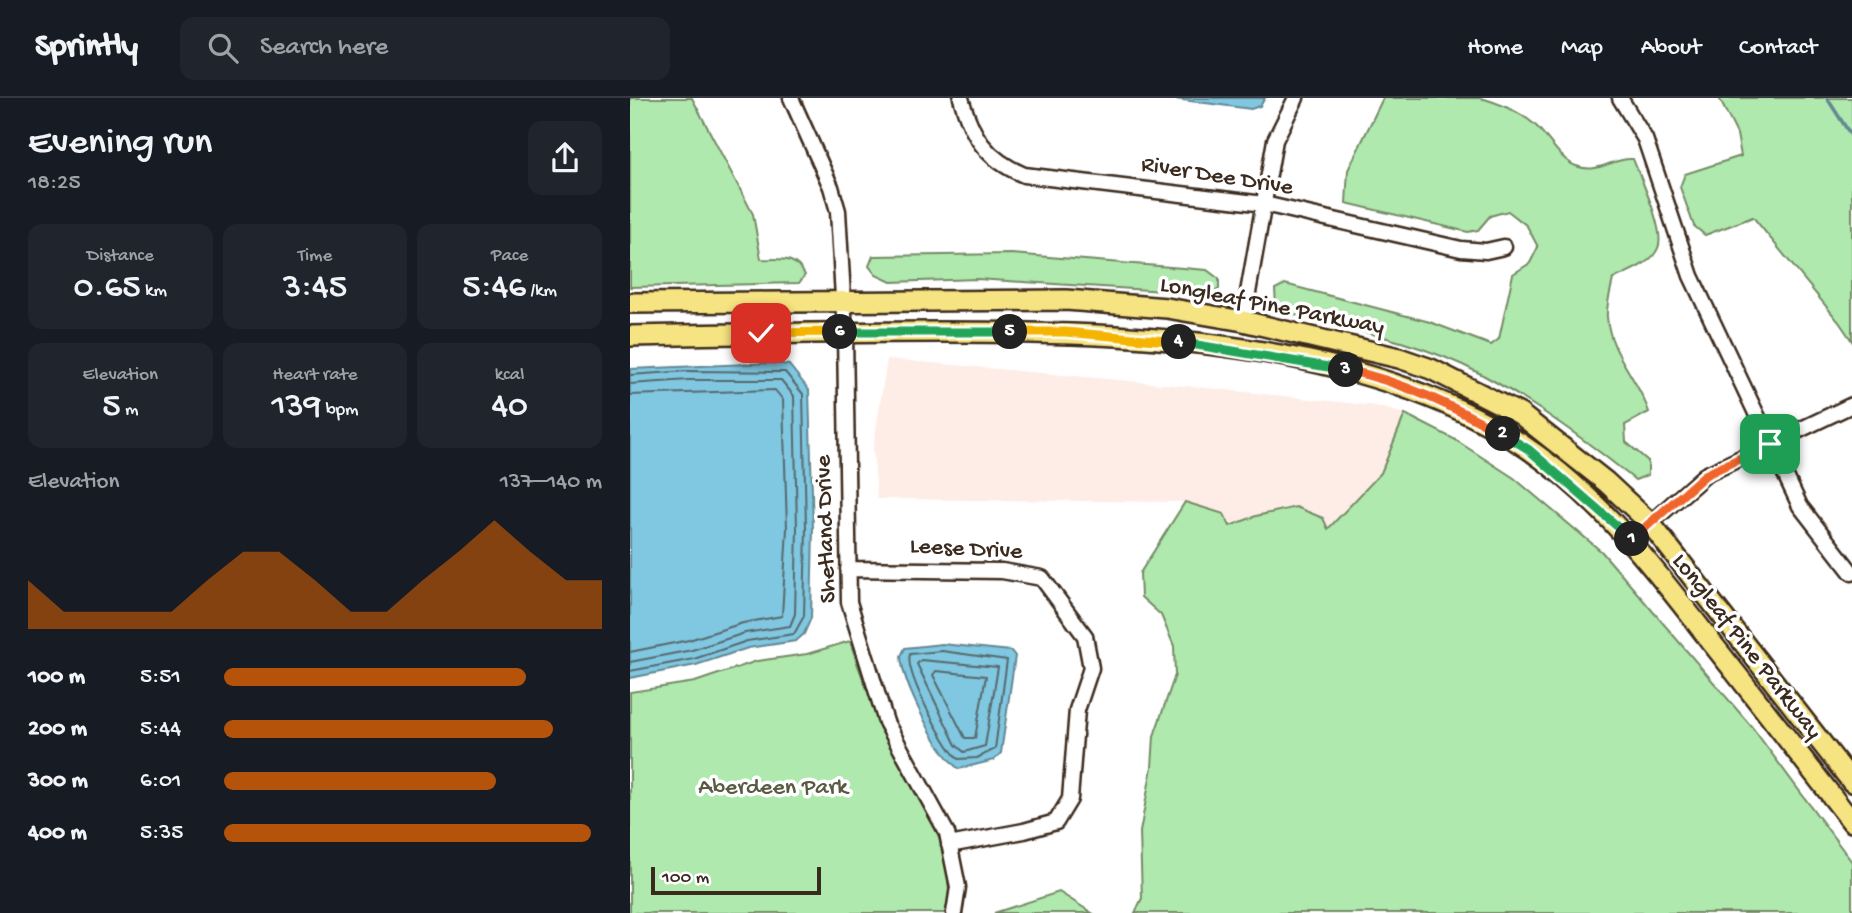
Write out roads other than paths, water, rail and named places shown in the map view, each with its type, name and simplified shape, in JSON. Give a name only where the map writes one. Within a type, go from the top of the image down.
[{"type":"main road","name":"Longleaf Pine Parkway","points":[[630,303],[1066,300],[1167,308],[1243,321],[1399,358],[1462,383],[1520,414],[1606,482],[1650,523],[1852,782]]},
{"type":"main road","name":"Longleaf Pine Parkway","points":[[630,336],[1065,332],[1239,350],[1358,373],[1398,385],[1459,411],[1528,449],[1611,519],[1852,822]]},
{"type":"main road","points":[[1239,350],[1249,339],[1269,337],[1392,366],[1399,358]]},
{"type":"street","name":"Shetland Drive","points":[[791,98],[831,187],[838,211],[845,332],[849,602],[886,722],[947,833],[958,887],[954,913]]},
{"type":"street","name":"River Dee Drive","points":[[961,98],[973,132],[987,151],[1002,166],[1024,175],[1264,204],[1461,248],[1486,251],[1504,247]]},
{"type":"street","points":[[1243,321],[1275,140],[1296,98]]},
{"type":"street","points":[[1620,98],[1645,139],[1690,276],[1800,506],[1852,573]]},
{"type":"street","points":[[1630,541],[1705,475],[1852,405]]},
{"type":"street","name":"Leese Drive","points":[[848,569],[1002,570],[1042,578],[1085,636],[1091,668],[1077,710],[1070,799],[1056,822],[949,845]]},
{"type":"water","points":[[1167,98],[1265,98],[1260,106],[1251,109]]},
{"type":"water","points":[[775,363],[789,365],[809,390],[813,528],[811,618],[804,634],[796,641],[748,648],[696,665],[630,678],[630,369]]},
{"type":"water","points":[[942,644],[1011,651],[1015,656],[1001,753],[994,760],[959,769],[941,749],[922,717],[908,683],[901,656],[905,648]]},
{"type":"waterway","points":[[1827,98],[1852,137]]},
{"type":"park label","name":"Aberdeen Park","points":[[773,788]]}]
